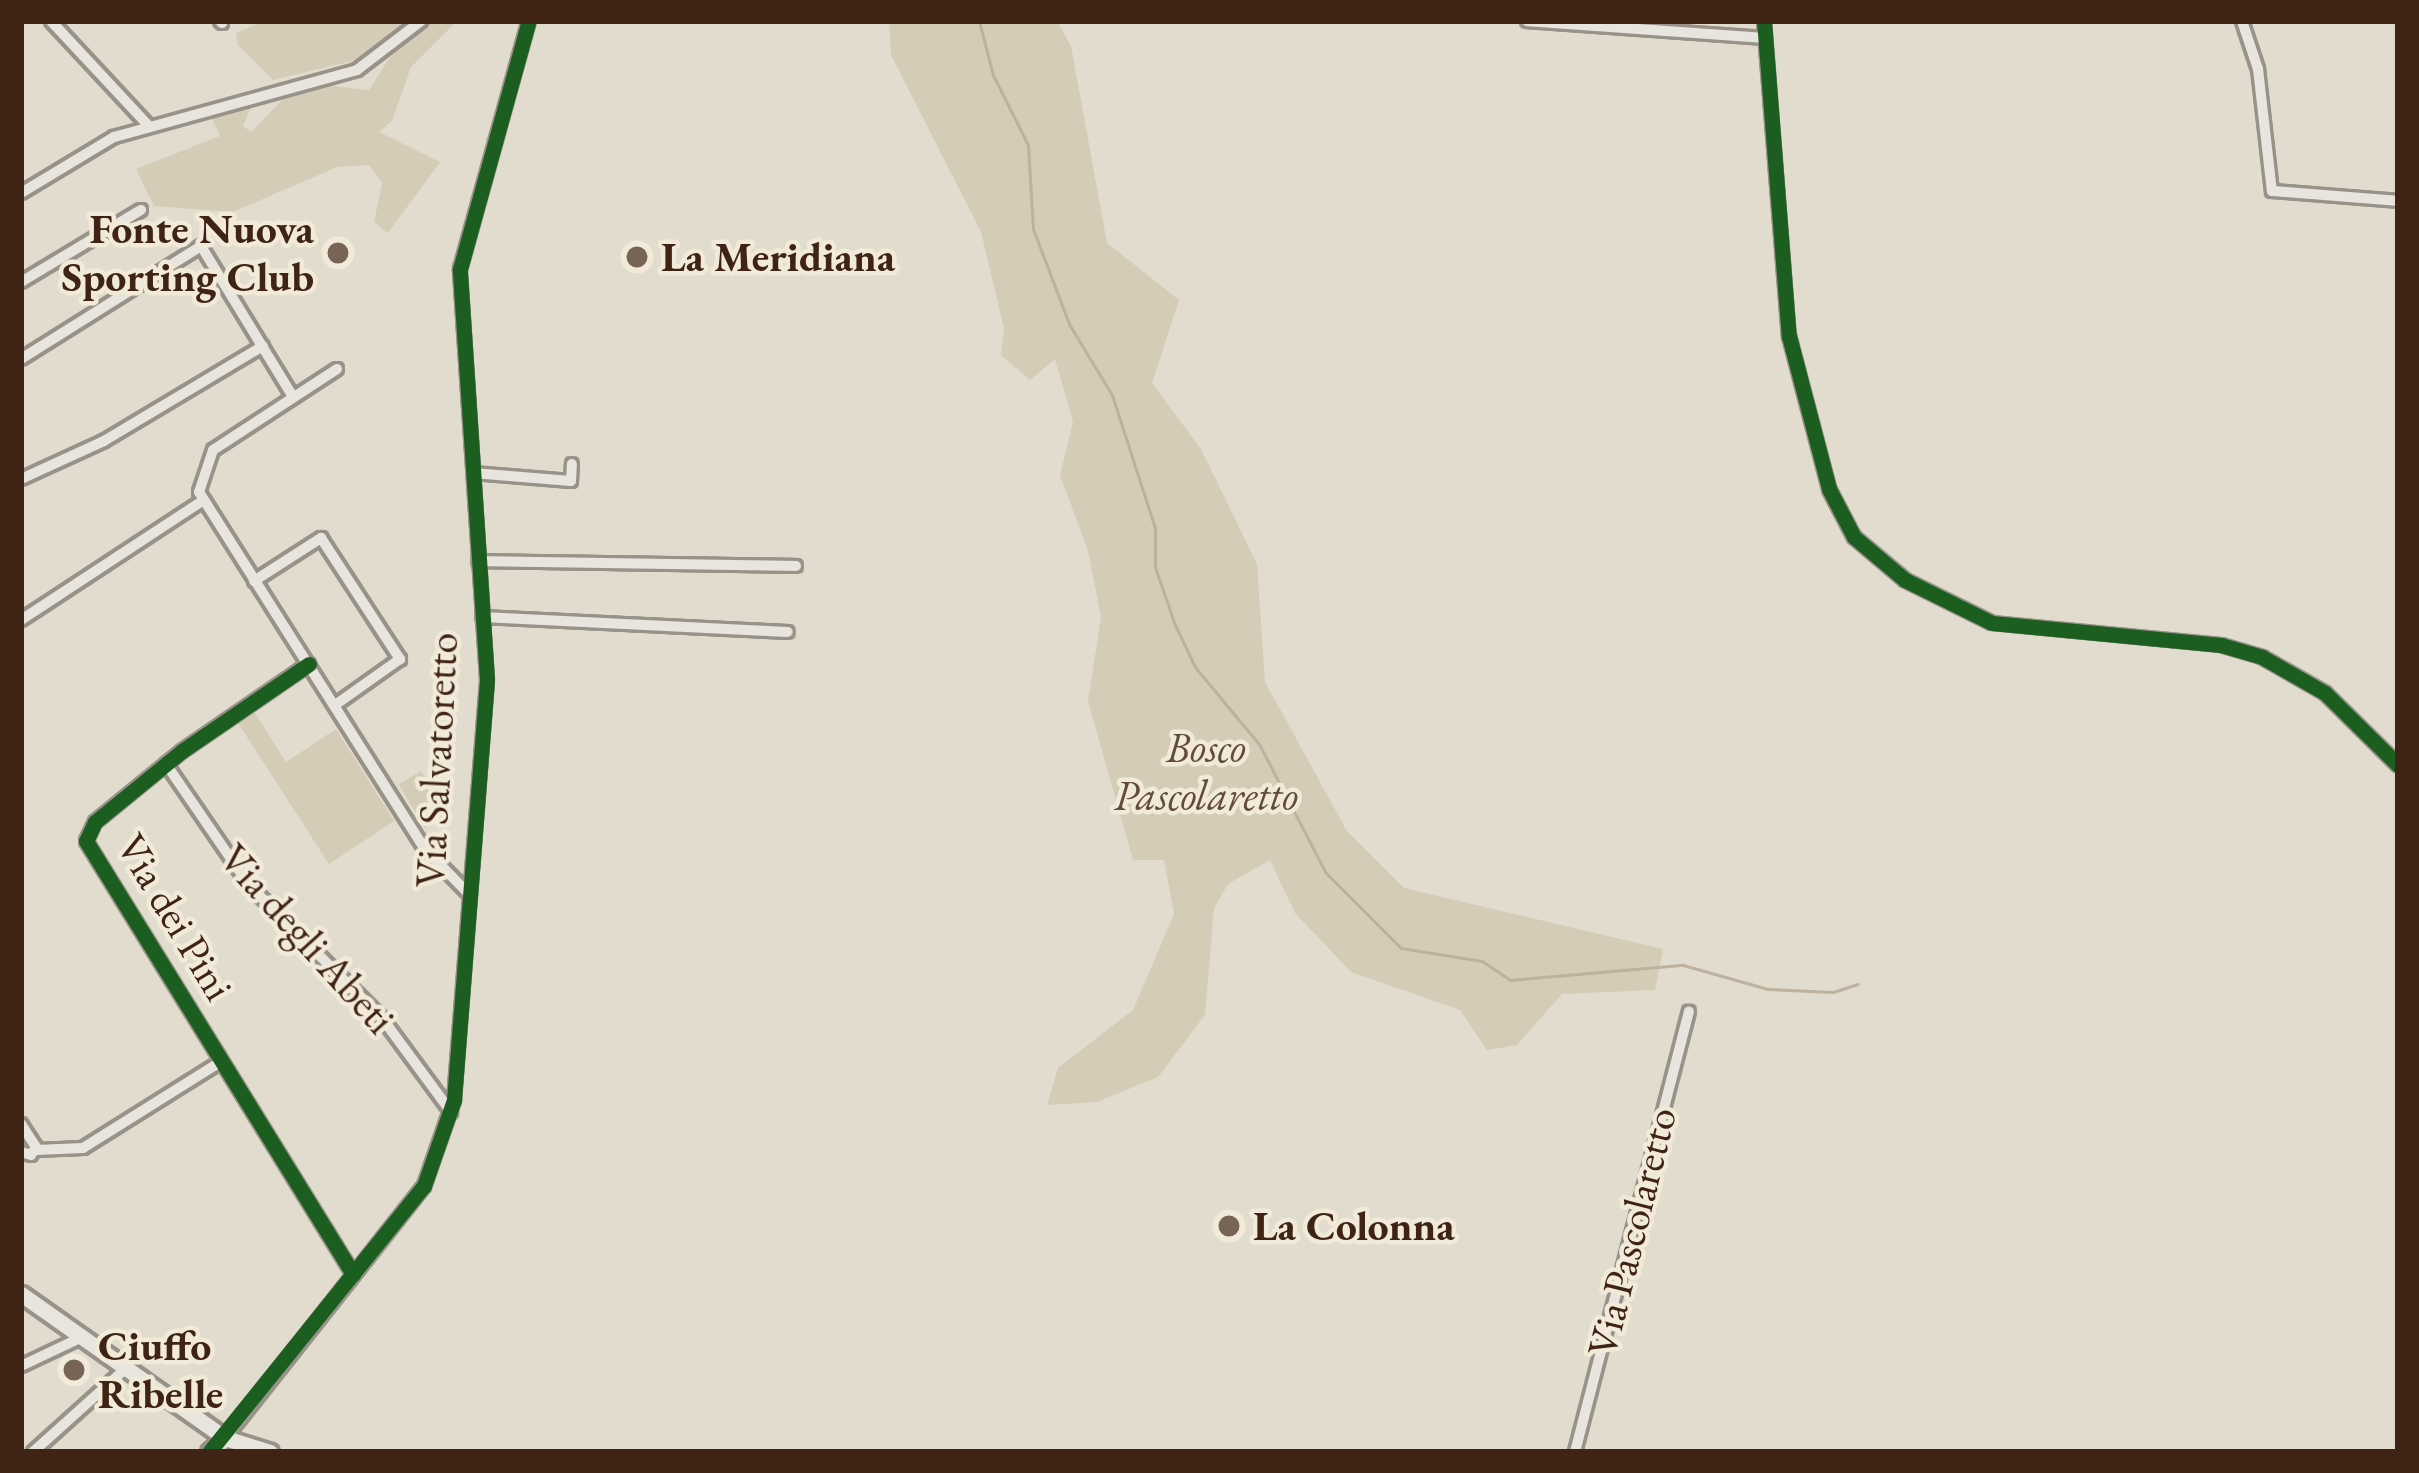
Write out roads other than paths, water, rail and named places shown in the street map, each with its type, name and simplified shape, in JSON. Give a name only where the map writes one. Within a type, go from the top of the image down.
[{"type":"main road","points":[[21,1294],[78,1340],[225,1438],[270,1452]]},
{"type":"main road","points":[[209,1452],[225,1438]]},
{"type":"street","points":[[50,21],[149,126]]},
{"type":"street","points":[[21,193],[99,144],[149,126],[342,76],[421,21]]},
{"type":"street","name":"Via Salvatoretto","points":[[225,1438],[427,1182],[451,1112],[487,680],[460,269],[529,21]]},
{"type":"street","points":[[1527,21],[1763,38]]},
{"type":"street","points":[[1764,21],[1790,336],[1829,489],[1854,537],[1905,580],[1992,623],[2221,645],[2263,657],[2325,693],[2398,765]]},
{"type":"street","points":[[2242,21],[2259,75],[2272,191],[2398,202]]},
{"type":"street","points":[[21,281],[141,210]]},
{"type":"street","points":[[21,359],[201,246],[293,397]]},
{"type":"street","points":[[21,479],[104,441],[263,346]]},
{"type":"street","points":[[337,369],[213,450],[200,474],[202,501],[432,860],[466,892]]},
{"type":"street","points":[[473,473],[571,481],[572,464]]},
{"type":"street","points":[[21,620],[202,501]]},
{"type":"street","points":[[254,580],[321,538],[400,659],[335,705]]},
{"type":"street","points":[[478,561],[796,566]]},
{"type":"street","points":[[482,617],[788,632]]},
{"type":"street","name":"Via dei Pini","points":[[309,664],[166,764],[94,822],[87,847],[353,1274]]},
{"type":"street","name":"Via degli Abeti","points":[[166,764],[249,885],[382,1018],[451,1112]]},
{"type":"street","name":"Via Pascolaretto","points":[[1575,1452],[1689,1011]]},
{"type":"street","points":[[21,1124],[27,1146],[83,1148],[220,1061]]},
{"type":"street","points":[[21,1366],[78,1340]]},
{"type":"street","points":[[33,1452],[124,1370]]},
{"type":"waterway","points":[[979,21],[993,75],[1028,145],[1033,229],[1069,324],[1112,395],[1155,528],[1155,567],[1175,625],[1195,667],[1259,744],[1326,873],[1401,948],[1482,961],[1510,980],[1683,965],[1768,989],[1833,992],[1858,984]]},
{"type":"place","name":"Fonte Nuova Sporting Club","points":[[338,253]]},
{"type":"place","name":"La Meridiana","points":[[637,257]]},
{"type":"place","name":"La Colonna","points":[[1229,1226]]},
{"type":"place","name":"Ciuffo Ribelle","points":[[74,1370]]},
{"type":"park label","name":"Bosco Pascolaretto","points":[[1206,772]]}]
